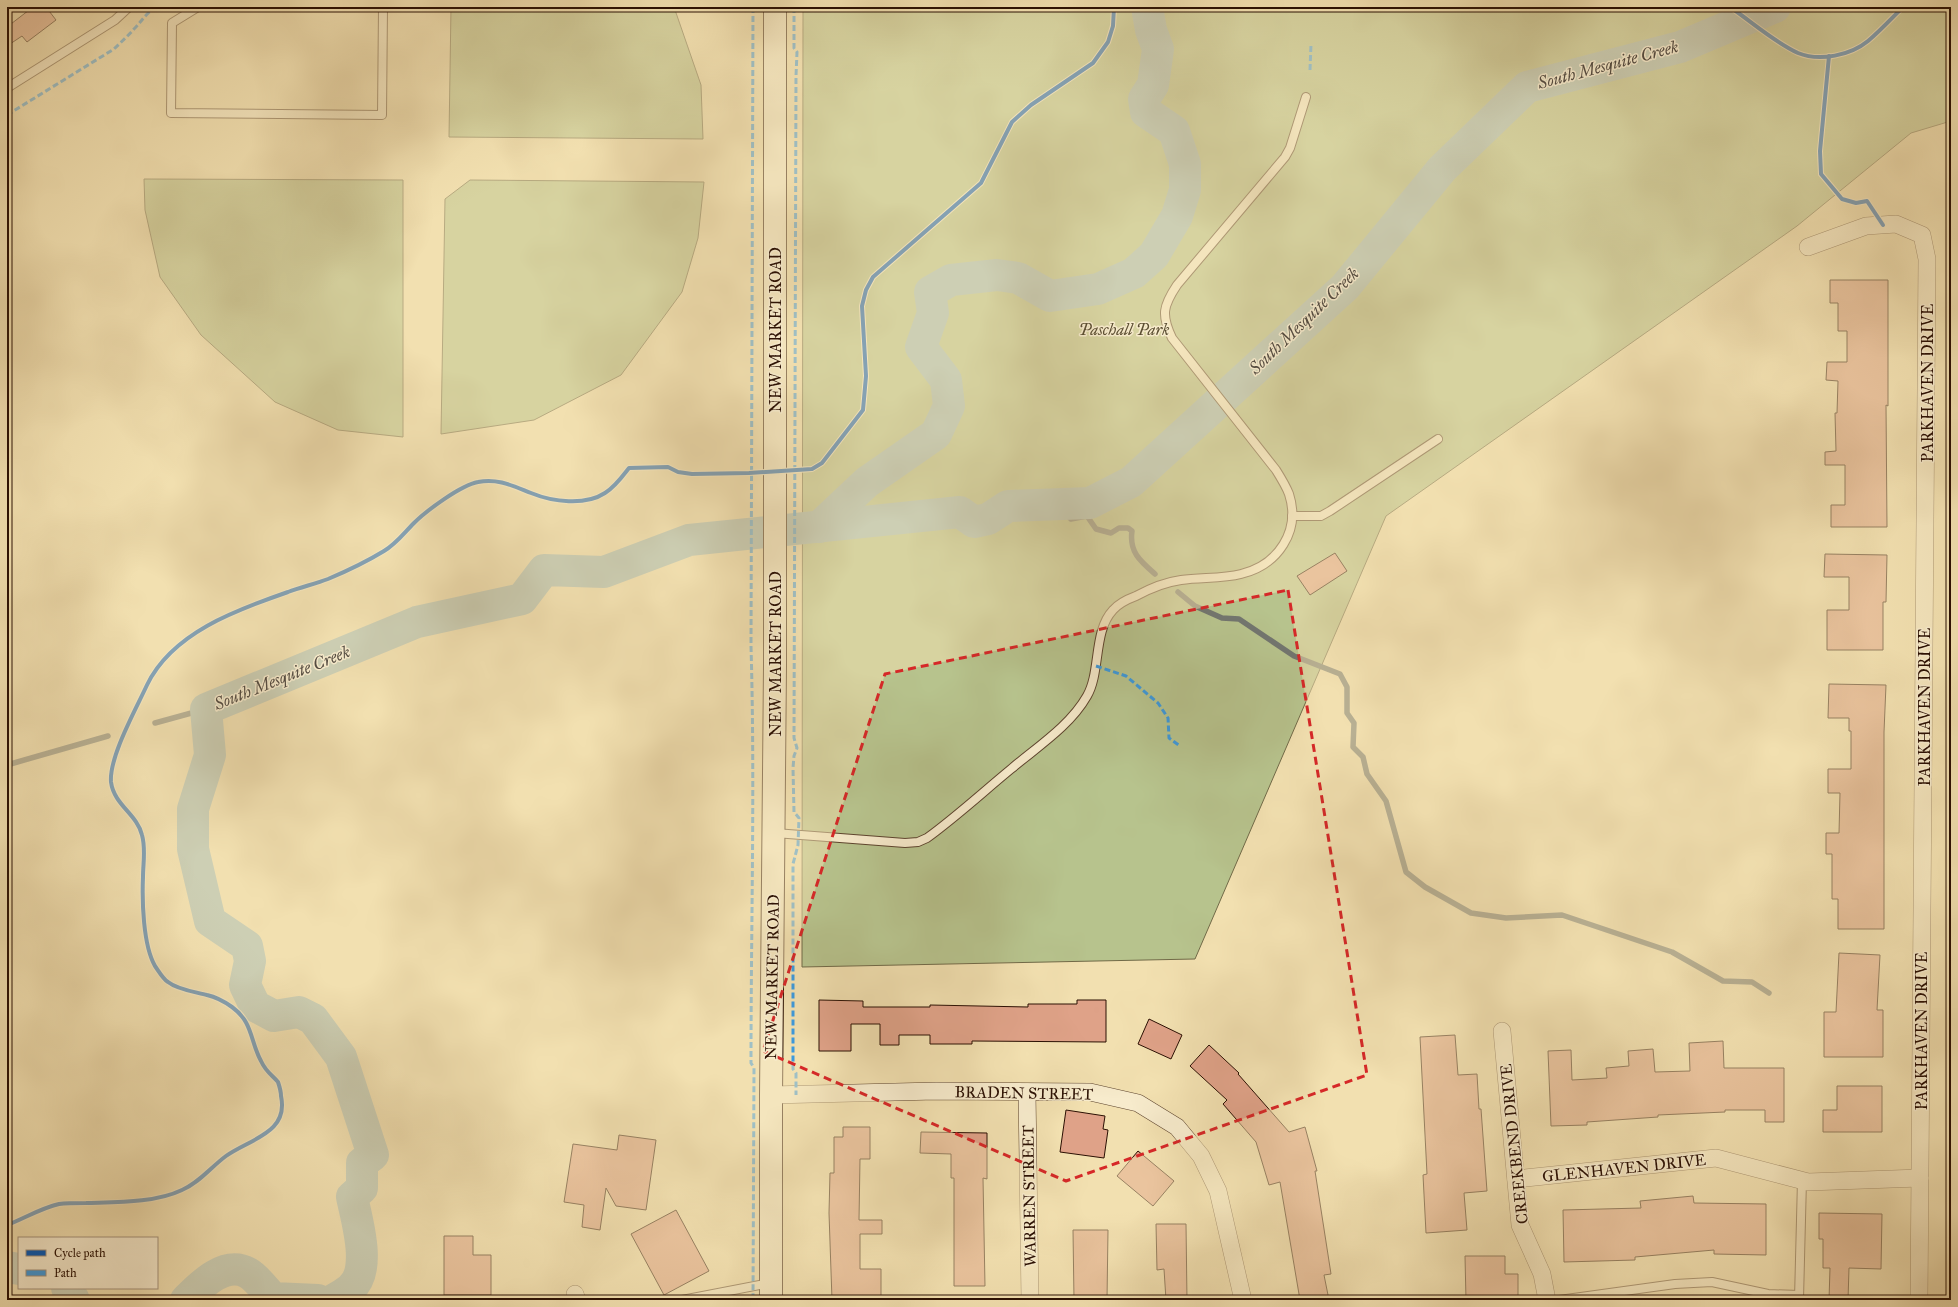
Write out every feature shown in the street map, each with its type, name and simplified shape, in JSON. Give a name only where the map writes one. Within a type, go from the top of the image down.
[{"type":"street","name":"NEW MARKET ROAD","points":[[771,1292],[771,1095],[775,666],[775,7]]},
{"type":"street","name":"PARKHAVEN DRIVE","points":[[1808,247],[1866,226],[1896,224],[1922,235],[1928,259],[1920,1300]]},
{"type":"street","name":"CREEKBEND DRIVE","points":[[1502,1030],[1520,1225],[1542,1274],[1547,1300]]},
{"type":"street","name":"BRADEN STREET","points":[[771,1095],[936,1091],[1090,1092],[1138,1103],[1177,1127],[1201,1156],[1218,1191],[1243,1300]]},
{"type":"street","name":"WARREN STREET","points":[[1027,1092],[1030,1300]]},
{"type":"street","name":"GLENHAVEN DRIVE","points":[[1516,1179],[1716,1158],[1808,1182],[1920,1178]]},
{"type":"lane","points":[[7,88],[115,20],[129,7]]},
{"type":"lane","points":[[198,7],[172,23],[171,113],[382,115],[383,7]]},
{"type":"lane","points":[[774,833],[905,843],[918,842],[927,838],[1055,732],[1081,706],[1088,694],[1093,679],[1105,623],[1113,609],[1125,601],[1165,584],[1180,580],[1241,574],[1255,570],[1270,561],[1282,548],[1291,531],[1292,516],[1289,494],[1276,470],[1172,338],[1166,326],[1164,314],[1165,305],[1177,284],[1285,157],[1290,148],[1306,97]]},
{"type":"lane","points":[[1292,516],[1321,516],[1330,512],[1438,439]]},
{"type":"lane","points":[[1559,1300],[1676,1284],[1712,1282],[1768,1294],[1799,1297],[1802,1180]]},
{"type":"lane","points":[[682,1300],[771,1292]]},
{"type":"highlighted area","points":[[1288,590],[1367,1075],[1066,1181],[763,1051],[885,674]]},
{"type":"green space","points":[[451,7],[674,7],[701,85],[703,139],[449,137]]},
{"type":"green space","name":"Paschall Park","points":[[803,7],[1951,7],[1951,121],[1911,133],[1797,226],[1386,516],[1195,959],[802,967]]},
{"type":"green space","points":[[144,179],[403,180],[403,437],[338,430],[275,402],[201,335],[160,277],[145,210]]},
{"type":"green space","points":[[470,180],[704,182],[698,238],[682,292],[621,375],[534,420],[441,434],[445,199]]},
{"type":"building","points":[[33,7],[46,7],[56,20],[27,42],[22,36],[7,46],[7,27]]},
{"type":"building","points":[[1830,280],[1888,280],[1888,406],[1886,405],[1887,527],[1831,527],[1831,505],[1845,505],[1845,465],[1825,465],[1825,452],[1836,451],[1835,413],[1837,413],[1838,381],[1826,380],[1827,362],[1847,362],[1847,331],[1838,331],[1838,303],[1830,303]]},
{"type":"building","points":[[1335,553],[1347,571],[1310,595],[1297,576]]},
{"type":"building","points":[[1825,554],[1887,555],[1886,602],[1883,602],[1883,650],[1827,650],[1827,610],[1849,610],[1849,577],[1824,577]]},
{"type":"building","points":[[1829,684],[1886,685],[1884,732],[1884,929],[1838,929],[1838,899],[1832,899],[1832,854],[1826,854],[1826,833],[1839,833],[1840,793],[1828,793],[1828,769],[1851,769],[1851,731],[1849,731],[1849,718],[1828,718]]},
{"type":"building","points":[[1839,953],[1880,955],[1877,1010],[1883,1010],[1883,1057],[1824,1057],[1824,1012],[1836,1012]]},
{"type":"building","points":[[819,1000],[863,1001],[863,1007],[930,1007],[930,1005],[1028,1007],[1028,1004],[1077,1004],[1077,1000],[1106,1000],[1106,1042],[972,1041],[972,1044],[930,1044],[930,1035],[899,1035],[899,1045],[880,1045],[880,1024],[851,1024],[851,1051],[819,1051]]},
{"type":"building","points":[[1149,1019],[1182,1035],[1171,1059],[1138,1044]]},
{"type":"building","points":[[1455,1035],[1458,1075],[1477,1074],[1487,1191],[1464,1193],[1467,1230],[1426,1233],[1423,1175],[1427,1174],[1420,1037]]},
{"type":"building","points":[[1723,1041],[1724,1068],[1784,1068],[1784,1122],[1765,1122],[1765,1110],[1725,1110],[1725,1112],[1658,1115],[1658,1117],[1587,1122],[1587,1125],[1551,1126],[1548,1051],[1571,1050],[1572,1080],[1607,1078],[1606,1068],[1629,1066],[1628,1051],[1653,1049],[1655,1072],[1690,1071],[1689,1043]]},
{"type":"building","points":[[1209,1045],[1239,1073],[1238,1074],[1289,1132],[1305,1127],[1317,1171],[1315,1171],[1331,1274],[1324,1275],[1329,1300],[1300,1300],[1280,1182],[1269,1185],[1256,1142],[1223,1104],[1227,1100],[1190,1066]]},
{"type":"building","points":[[1837,1086],[1882,1086],[1882,1132],[1823,1132],[1823,1110],[1837,1110]]},
{"type":"building","points":[[1066,1110],[1105,1116],[1103,1129],[1108,1130],[1104,1158],[1060,1152]]},
{"type":"building","points":[[843,1127],[870,1127],[870,1159],[860,1159],[859,1220],[882,1220],[882,1234],[860,1234],[860,1269],[881,1269],[881,1300],[832,1300],[829,1213],[830,1173],[834,1173],[834,1137],[843,1137]]},
{"type":"building","points":[[921,1132],[987,1133],[987,1179],[983,1178],[985,1286],[954,1286],[954,1178],[951,1178],[951,1154],[920,1153]]},
{"type":"building","points":[[619,1135],[656,1140],[646,1210],[616,1206],[606,1188],[600,1230],[582,1227],[584,1205],[564,1202],[573,1144],[617,1150]]},
{"type":"building","points":[[1138,1151],[1174,1181],[1153,1206],[1117,1176]]},
{"type":"building","points":[[1693,1196],[1694,1203],[1766,1204],[1766,1255],[1714,1254],[1714,1250],[1635,1257],[1635,1260],[1564,1262],[1563,1210],[1641,1208],[1640,1201]]},
{"type":"building","points":[[676,1210],[709,1271],[664,1295],[631,1234]]},
{"type":"building","points":[[1819,1213],[1882,1214],[1881,1269],[1849,1268],[1848,1300],[1829,1300],[1830,1268],[1823,1268],[1823,1239],[1819,1239]]},
{"type":"building","points":[[1156,1224],[1186,1224],[1187,1300],[1166,1300],[1164,1269],[1157,1270]]},
{"type":"building","points":[[1073,1230],[1108,1230],[1107,1300],[1074,1300]]},
{"type":"building","points":[[444,1236],[473,1236],[473,1255],[491,1255],[491,1295],[444,1295]]},
{"type":"building","points":[[1465,1256],[1505,1256],[1505,1274],[1518,1274],[1518,1300],[1466,1300]]},
{"type":"waterway","name":"South Mesquite Creek","points":[[819,527],[867,482],[936,434],[949,406],[946,380],[921,347],[933,313],[930,292],[951,280],[997,275],[1018,278],[1050,296],[1098,289],[1134,273],[1154,255],[1177,216],[1185,190],[1185,164],[1174,131],[1146,112],[1144,99],[1153,85],[1158,49],[1151,30],[1147,7]]},
{"type":"waterway","name":"South Mesquite Creek","points":[[333,1300],[351,1288],[357,1280],[361,1270],[361,1245],[352,1197],[362,1188],[362,1163],[373,1155],[341,1057],[313,1019],[299,1012],[274,1016],[255,1006],[245,985],[250,961],[247,946],[210,921],[193,849],[193,809],[210,755],[206,709],[417,622],[522,599],[544,570],[604,572],[689,540],[960,512],[974,522],[988,519],[1008,506],[1090,503],[1131,482],[1345,287],[1442,169],[1527,87],[1680,47],[1775,7]]},
{"type":"waterway","points":[[1057,504],[1071,519],[1087,516],[1096,529],[1111,533],[1119,528],[1128,528],[1132,531],[1132,545],[1137,556],[1155,574]]},
{"type":"waterway","points":[[1178,592],[1195,606],[1222,618],[1239,619],[1294,656],[1340,674],[1347,687],[1347,713],[1354,723],[1353,747],[1363,757],[1367,774],[1386,801],[1406,872],[1425,887],[1471,913],[1506,918],[1562,915],[1672,952],[1723,981],[1752,982],[1769,993]]},
{"type":"waterway","points":[[155,723],[206,709]]},
{"type":"waterway","points":[[7,765],[108,736]]},
{"type":"waterway","name":"South Mesquite Creek","points":[[7,1267],[18,1269]]},
{"type":"waterway","name":"South Mesquite Creek","points":[[186,1300],[206,1281],[222,1272],[231,1270],[239,1270],[248,1273],[258,1281],[273,1298],[318,1300]]},
{"type":"waterway","name":"South Mesquite Creek","points":[[68,1289],[74,1300]]},
{"type":"marked path","points":[[7,115],[114,49],[147,14],[156,7]]},
{"type":"marked path","points":[[753,7],[751,646],[753,802],[751,1063],[754,1068],[753,1300]]},
{"type":"marked path","points":[[794,7],[794,48],[797,52],[794,738],[797,748],[794,756],[793,768],[794,812],[799,818],[798,845],[793,864],[793,1069],[796,1073],[796,1095]]},
{"type":"marked path","points":[[1310,70],[1311,44]]},
{"type":"marked path","points":[[1096,666],[1126,676],[1158,703],[1168,718],[1169,738],[1180,746]]},
{"type":"cycle path","points":[[7,1225],[59,1204],[148,1200],[182,1190],[194,1183],[220,1160],[266,1134],[279,1119],[282,1109],[281,1093],[278,1082],[267,1071],[257,1054],[248,1025],[244,1019],[232,1007],[220,1000],[182,989],[166,981],[155,966],[148,947],[143,910],[144,851],[142,835],[135,821],[116,797],[111,782],[114,760],[124,733],[147,685],[158,667],[172,651],[189,637],[227,616],[268,599],[328,579],[370,559],[392,545],[414,523],[435,506],[453,493],[471,484],[485,481],[499,482],[512,485],[549,499],[579,501],[588,500],[609,491],[629,468],[668,467],[678,472],[692,474],[749,473],[812,469],[822,463],[863,410],[866,376],[862,306],[866,290],[873,277],[981,183],[1012,122],[1031,105],[1093,63],[1108,42],[1113,26],[1114,7]]},
{"type":"cycle path","points":[[1730,7],[1772,38],[1789,48],[1798,53],[1816,57],[1835,56],[1861,46],[1877,33],[1903,7]]},
{"type":"cycle path","points":[[1829,56],[1820,151],[1821,174],[1842,199],[1856,203],[1867,201],[1883,225]]}]
